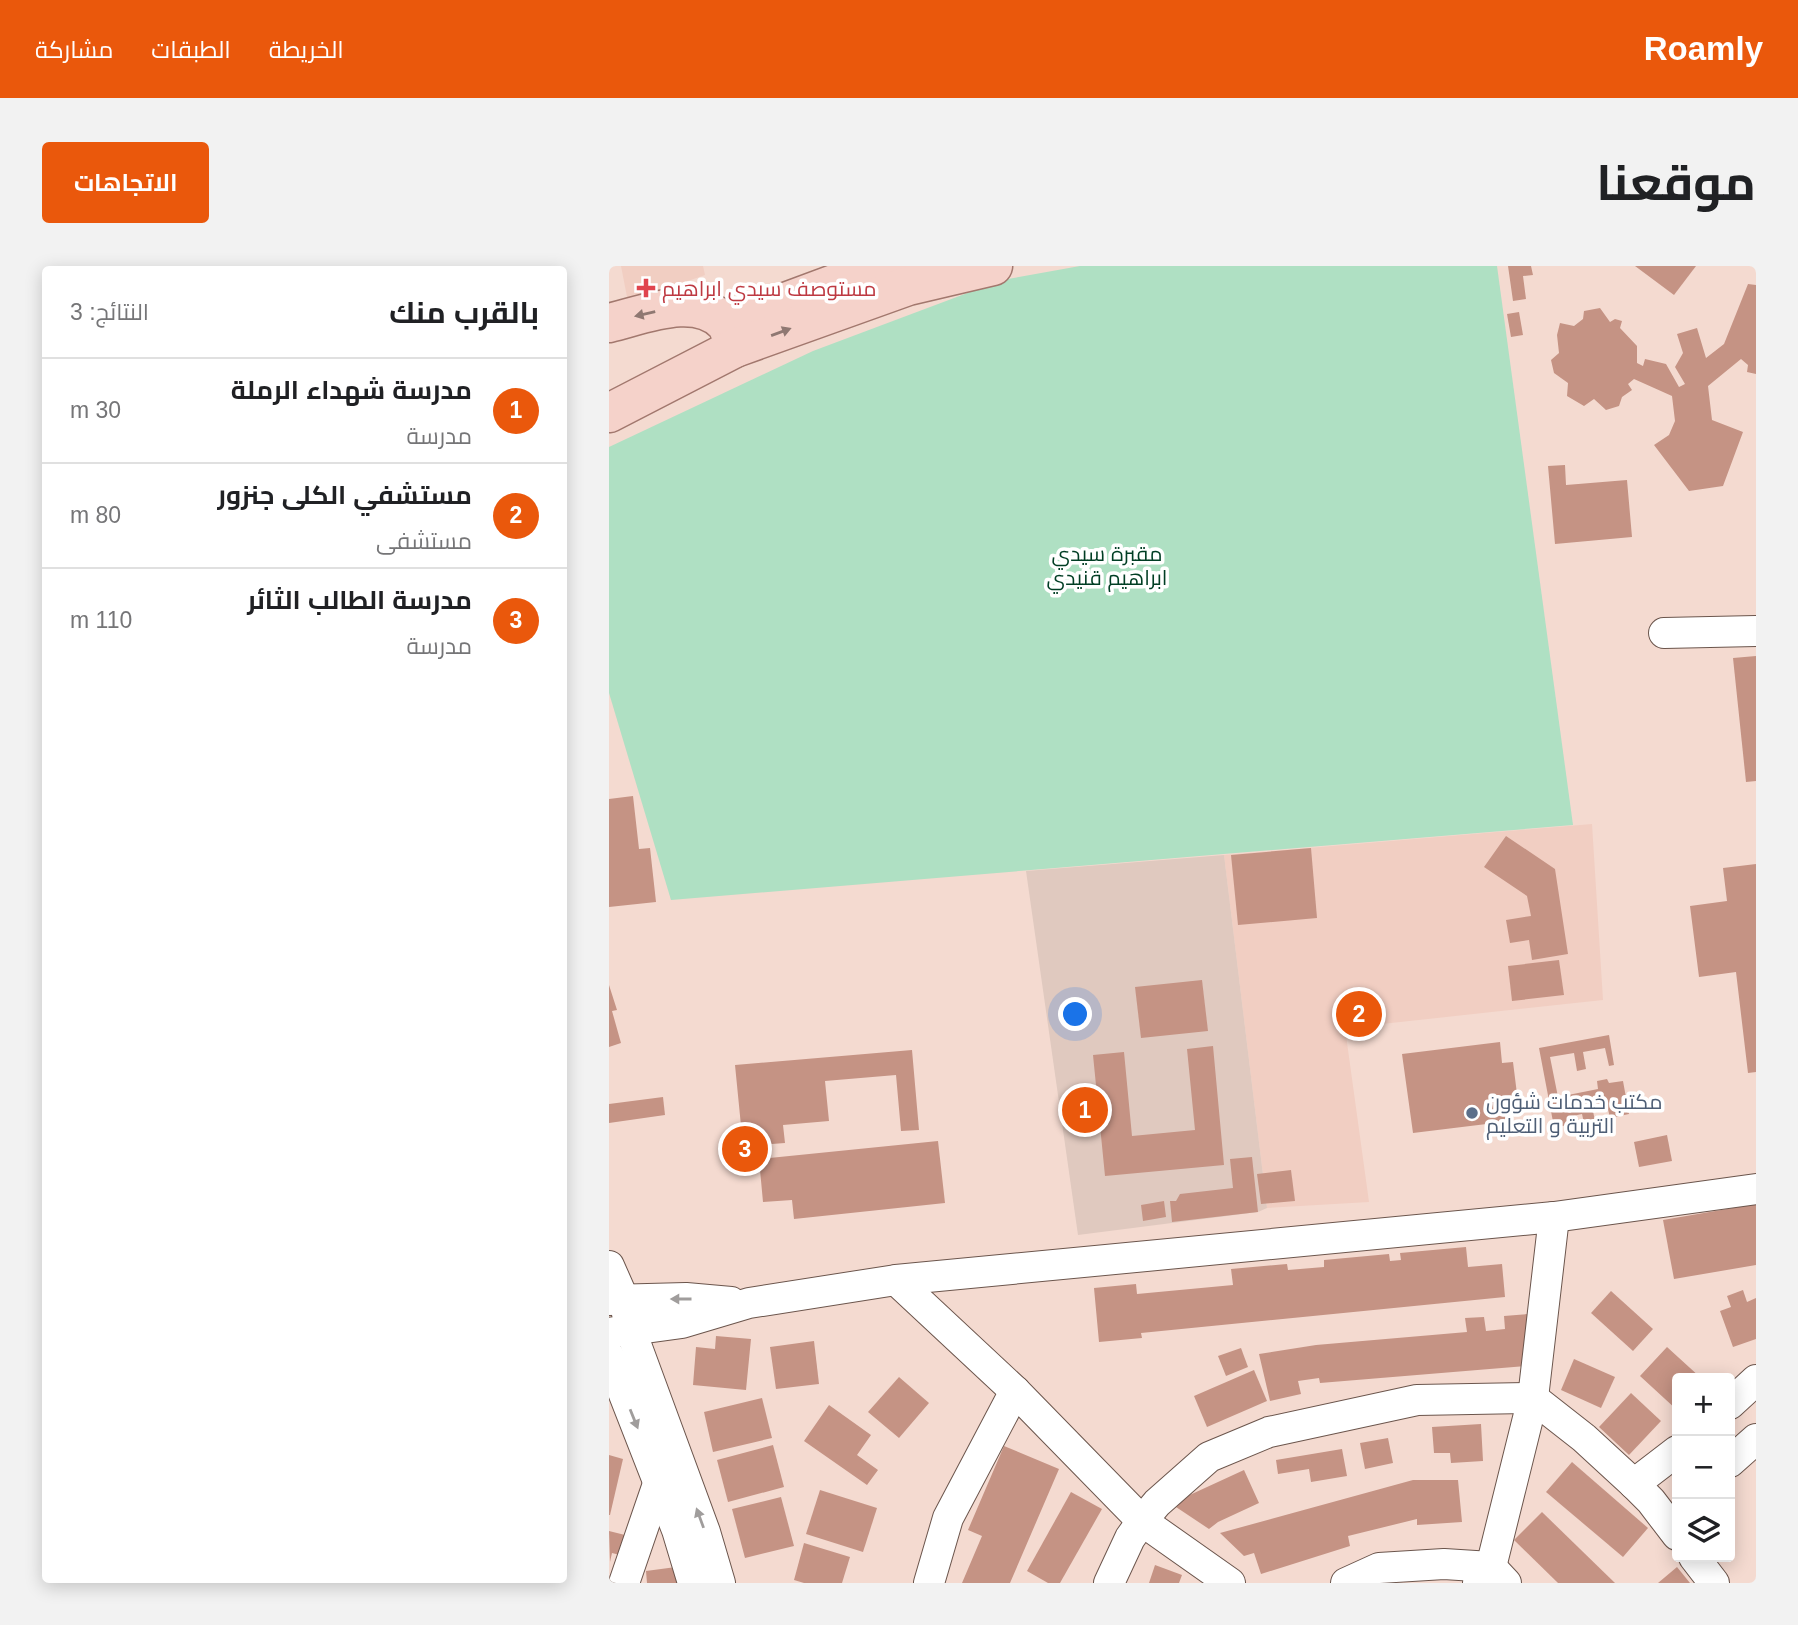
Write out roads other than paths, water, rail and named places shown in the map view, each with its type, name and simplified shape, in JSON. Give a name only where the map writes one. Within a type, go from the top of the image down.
[{"type":"main road","points":[[731,336],[848,272],[896,266]]},
{"type":"main road","points":[[615,407],[664,360],[731,336],[908,286],[993,266]]},
{"type":"main road","points":[[609,323],[686,307],[703,310],[731,336]]},
{"type":"street","points":[[1664,633],[1756,631]]},
{"type":"street","points":[[620,1332],[682,1323],[749,1303],[896,1280],[1554,1217],[1756,1189]]},
{"type":"street","points":[[1346,1583],[1379,1568],[1444,1563],[1492,1578],[1533,1398],[1554,1217]]},
{"type":"street","points":[[609,1266],[620,1332],[650,1381],[705,1532],[720,1583]]},
{"type":"street","points":[[896,1280],[1015,1391],[1142,1521],[1230,1583]]},
{"type":"street","points":[[616,1300],[686,1298],[749,1303]]},
{"type":"street","points":[[650,1381],[659,1349],[682,1323]]},
{"type":"street","points":[[609,1356],[659,1481],[693,1583]]},
{"type":"street","points":[[1735,1399],[1756,1380]]},
{"type":"street","points":[[929,1583],[948,1518],[1015,1391]]},
{"type":"street","points":[[1109,1583],[1130,1538],[1142,1521],[1157,1503],[1209,1457],[1269,1432],[1417,1400],[1533,1398],[1584,1438],[1634,1484],[1672,1528]]},
{"type":"street","points":[[1735,1458],[1756,1439]]},
{"type":"street","points":[[1634,1484],[1672,1455]]},
{"type":"street","points":[[624,1583],[659,1481]]},
{"type":"street","points":[[1698,1562],[1714,1583]]},
{"type":"place","name":"مستوصف سيدي ابراهيم","points":[[646,288]]},
{"type":"place","name":"مستشفي الكلى جنزور","points":[[1359,1014]]},
{"type":"place","name":"مدرسة شهداء الرملة","points":[[1085,1110]]},
{"type":"place","name":"مكتب خدمات شؤون التربية و التعليم","points":[[1472,1113]]},
{"type":"place","name":"مدرسة الطالب الثائر","points":[[745,1149]]},
{"type":"park label","name":"مقبرة سيدي ابراهيم قنيدي","points":[[1107,565]]}]
